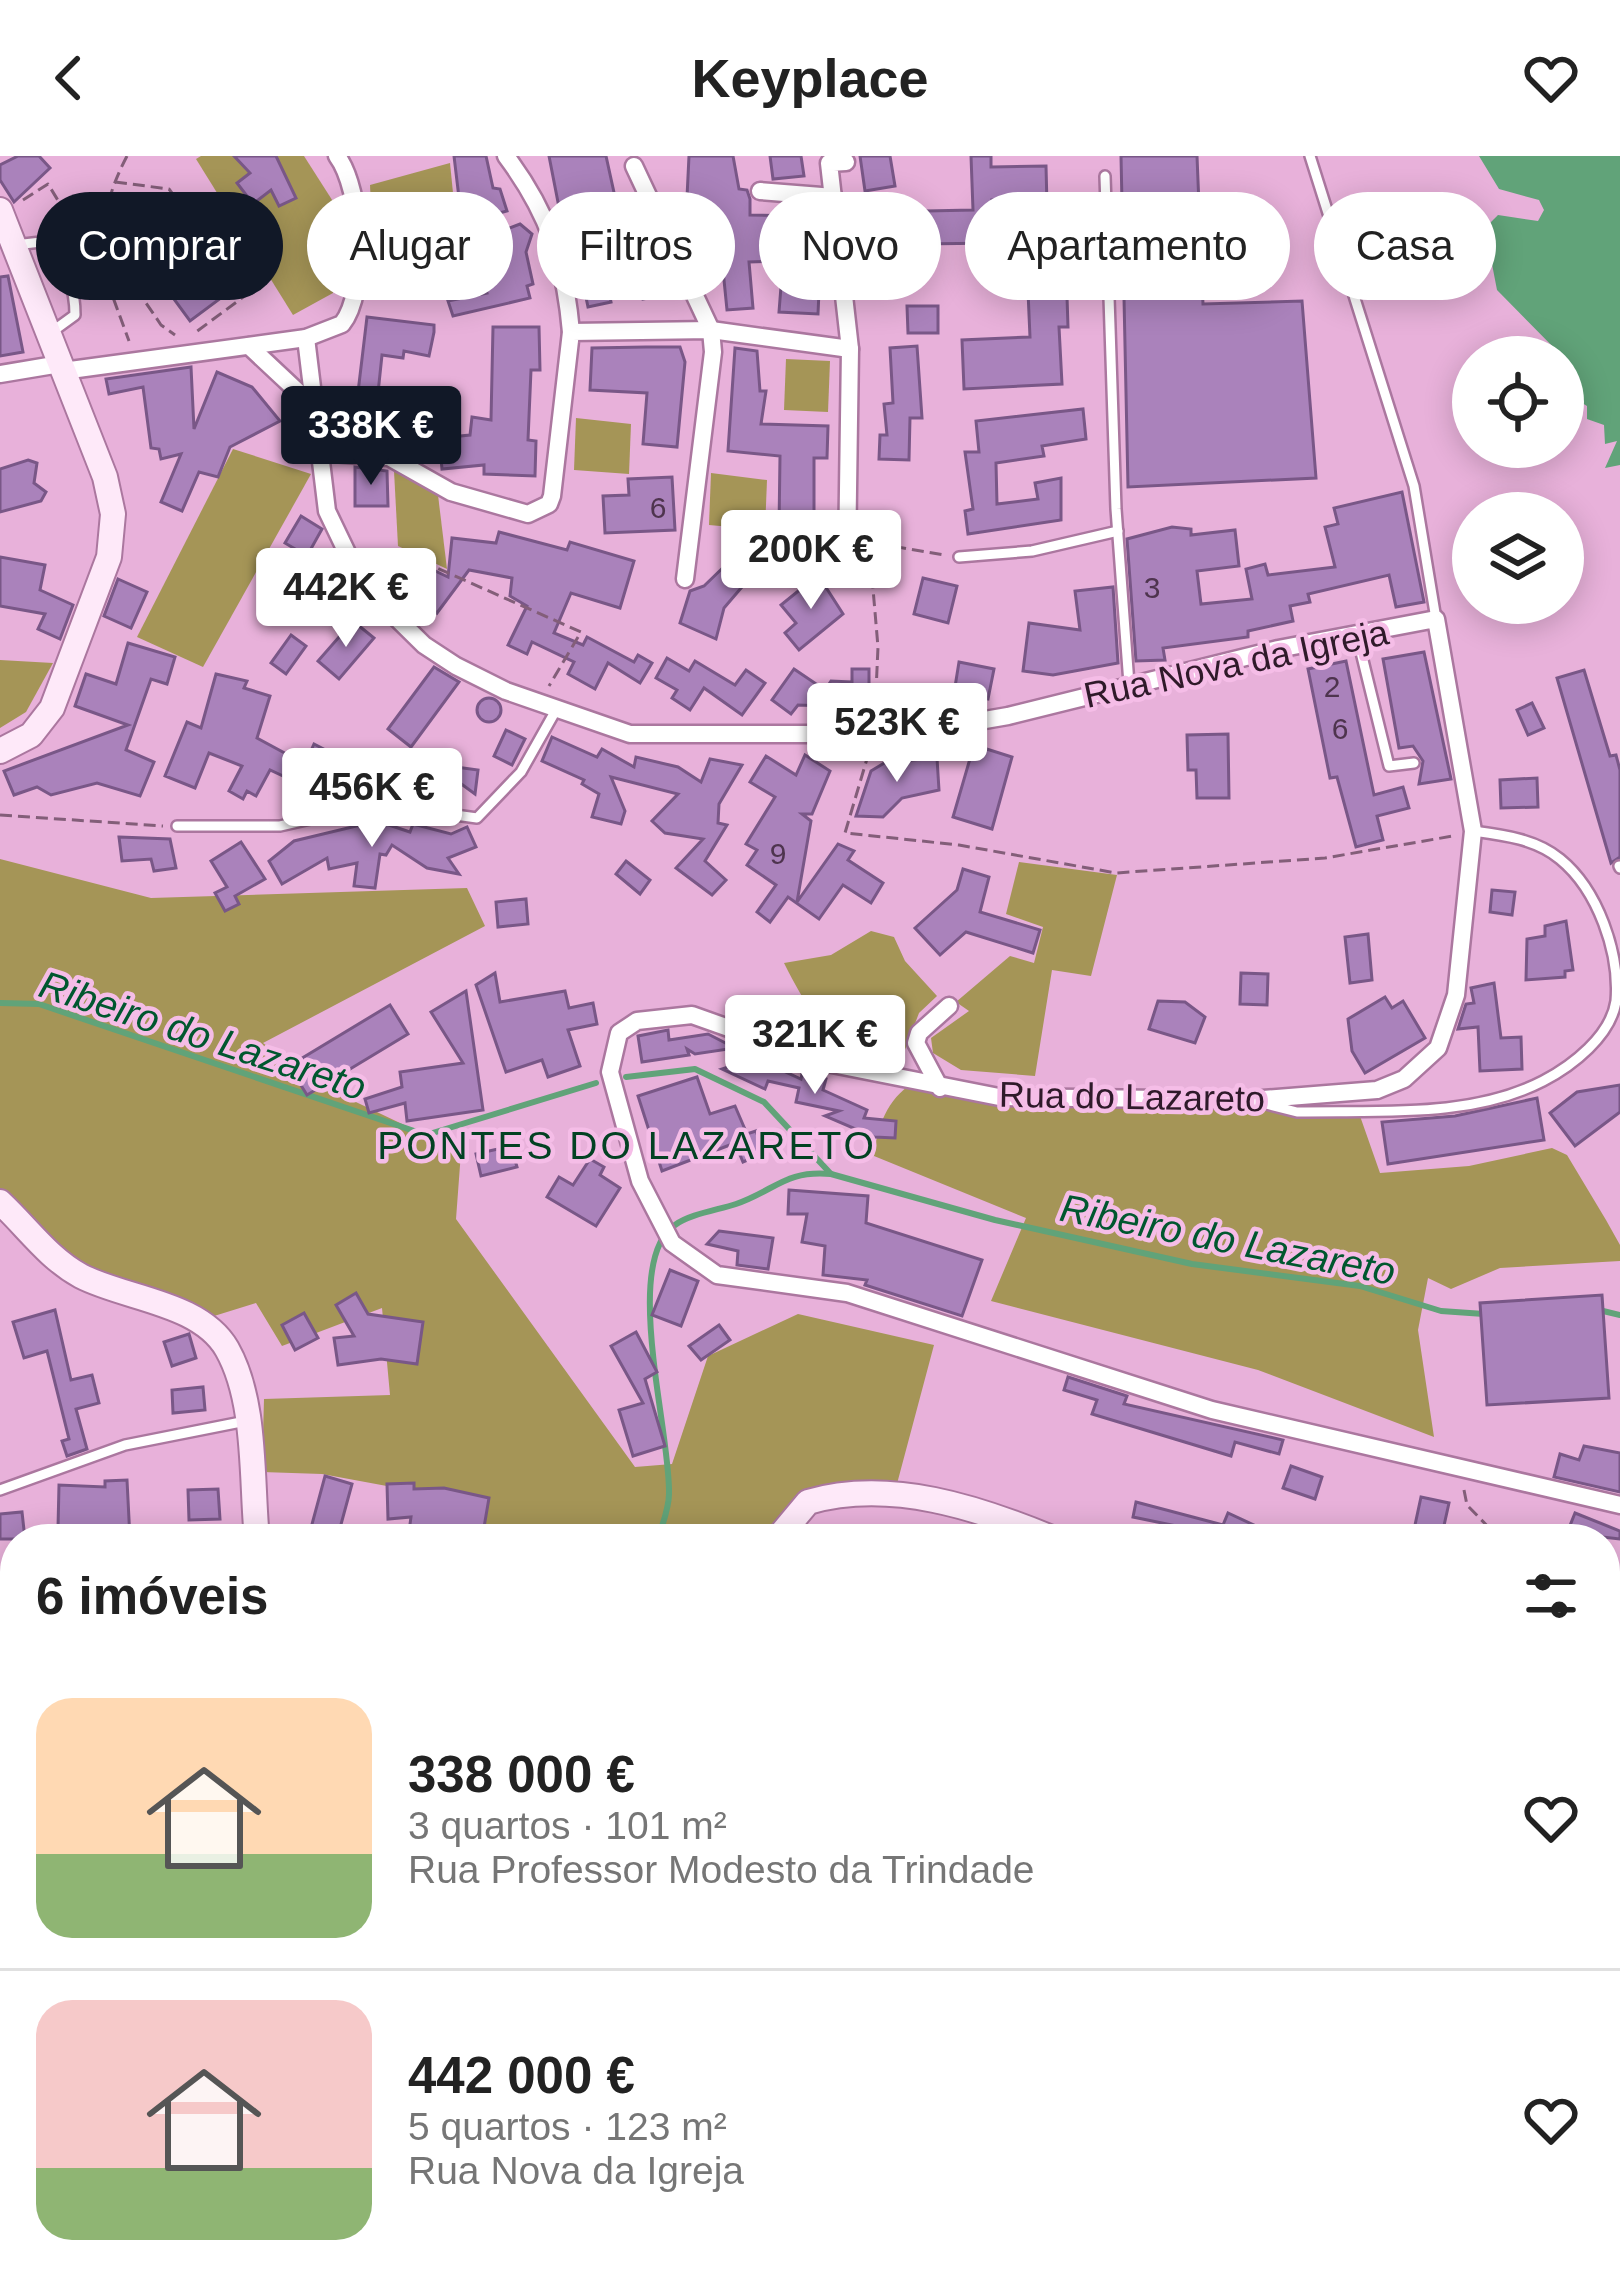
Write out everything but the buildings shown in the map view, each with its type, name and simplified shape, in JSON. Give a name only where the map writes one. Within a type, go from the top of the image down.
[{"type":"main road","points":[[0,751],[31,735],[52,708],[109,557],[110,494],[14,246],[6,208]]},
{"type":"main road","points":[[0,1202],[49,1253],[82,1276],[198,1321],[214,1333],[240,1382],[256,1524]]},
{"type":"main road","points":[[788,1524],[799,1509],[817,1499],[895,1496],[992,1514],[1017,1524]]},
{"type":"street","points":[[0,374],[306,338],[342,324],[355,295],[355,194],[338,156]]},
{"type":"street","points":[[316,452],[389,458],[490,507],[528,514],[540,510],[552,496],[571,332],[566,277],[546,214],[506,156]]},
{"type":"street","points":[[833,192],[829,163],[846,162]]},
{"type":"street","points":[[634,166],[711,330],[713,352],[685,580]]},
{"type":"street","points":[[760,191],[772,192]]},
{"type":"street","points":[[782,551],[847,560],[850,350],[845,300]]},
{"type":"street","points":[[571,332],[711,330],[850,350]]},
{"type":"street","name":"Rua Nova da Igreja","points":[[306,338],[316,452],[341,550],[368,591],[424,646],[548,706],[630,734],[874,735],[1008,716],[1129,684],[1436,619]]},
{"type":"street","points":[[249,346],[312,405]]},
{"type":"street","name":"Rua do Lazareto","points":[[1436,619],[1473,831],[1456,995],[1445,1034],[1427,1063],[1377,1090],[1250,1100],[1000,1097],[826,1063],[692,1015],[637,1021],[619,1033],[610,1072],[650,1204],[672,1243],[717,1275],[847,1293],[1212,1410],[1620,1505]]},
{"type":"street","points":[[940,1088],[916,1043],[919,1033],[949,1006]]},
{"type":"street","points":[[992,1514],[1000,1524]]},
{"type":"lane","name":"Rua do Lazareto","points":[[1310,156],[1414,486],[1436,619]]},
{"type":"lane","points":[[1105,176],[1118,531],[1129,684]]},
{"type":"lane","points":[[14,246],[41,242],[62,264],[72,285],[71,322],[48,333]]},
{"type":"lane","points":[[959,557],[1032,551],[1118,531]]},
{"type":"lane","points":[[1358,636],[1389,766],[1414,763]]},
{"type":"lane","points":[[177,826],[280,826],[376,804],[477,818],[521,772],[548,706]]},
{"type":"lane","points":[[1250,1100],[1297,1112],[1490,1101],[1543,1081],[1581,1055],[1606,1026],[1616,1002],[1612,945],[1585,887],[1561,859],[1535,844],[1473,831]]},
{"type":"lane","points":[[1606,1026],[1620,1022]]},
{"type":"lane","points":[[0,1490],[125,1445],[247,1421]]},
{"type":"path","points":[[111,192],[127,156]]},
{"type":"path","points":[[113,182],[171,192]]},
{"type":"path","points":[[6,208],[48,184],[53,192]]},
{"type":"path","points":[[114,300],[135,361]]},
{"type":"path","points":[[148,300],[174,335],[190,337],[241,300]]},
{"type":"path","points":[[959,557],[869,542],[878,646],[874,735],[844,832],[959,845],[1116,873],[1325,858],[1473,831]]},
{"type":"path","points":[[368,591],[401,552],[581,632],[548,706]]},
{"type":"path","points":[[0,815],[119,827],[177,826]]},
{"type":"path","points":[[1480,1473],[1465,1485],[1464,1497],[1487,1524]]},
{"type":"shaded area","points":[[304,156],[327,192],[307,192],[307,300],[320,300],[293,315],[283,299],[283,192],[217,192],[196,159]]},
{"type":"shaded area","points":[[1479,156],[1620,156],[1620,465],[1605,468],[1617,441],[1605,444],[1604,425],[1587,419],[1584,336],[1542,336],[1497,290],[1496,217],[1538,221],[1544,210],[1539,200],[1499,189]]},
{"type":"shaded area","points":[[450,163],[453,192],[370,192],[370,185]]},
{"type":"shaded area","points":[[786,359],[830,361],[828,412],[784,410]]},
{"type":"shaded area","points":[[576,418],[631,424],[629,474],[574,470]]},
{"type":"shaded area","points":[[233,449],[311,474],[203,667],[137,637]]},
{"type":"shaded area","points":[[394,471],[438,495],[447,569],[398,546]]},
{"type":"shaded area","points":[[711,473],[767,480],[765,530],[709,525]]},
{"type":"shaded area","points":[[0,660],[53,663],[26,712],[0,728]]},
{"type":"shaded area","points":[[0,859],[151,898],[467,888],[485,926],[263,1043],[318,1084],[461,1152],[456,1219],[635,1467],[672,1464],[708,1356],[798,1314],[934,1345],[894,1495],[817,1499],[795,1524],[481,1524],[484,1504],[322,1474],[262,1472],[264,1399],[390,1395],[382,1308],[282,1346],[256,1303],[198,1321],[82,1276],[0,1202]]},
{"type":"shaded area","points":[[1019,862],[1117,875],[1091,976],[1052,970],[1035,1076],[961,1070],[933,1053],[931,1038],[969,1011],[956,1002],[1010,956],[1034,963],[1043,927],[1006,914]]},
{"type":"shaded area","points":[[871,931],[894,937],[905,961],[937,996],[919,1013],[903,1055],[861,1049],[829,1030],[805,1001],[784,963],[831,955]]},
{"type":"shaded area","points":[[913,1083],[1247,1107],[1306,1118],[1360,1116],[1380,1173],[1469,1166],[1552,1148],[1567,1155],[1620,1245],[1620,1261],[1500,1268],[1451,1289],[1428,1278],[1418,1330],[1434,1437],[1258,1370],[991,1301],[1026,1218],[874,1156],[885,1115]]},
{"type":"waterway","name":"Ribeiro do Lazareto","points":[[0,1003],[39,1004],[426,1135],[596,1083]]},
{"type":"waterway","name":"Ribeiro do Lazareto","points":[[626,1077],[695,1069],[764,1102],[831,1174],[995,1220],[1192,1264],[1360,1286],[1441,1311],[1484,1314]]},
{"type":"waterway","name":"Ribeiro do Lazareto","points":[[663,1524],[668,1466],[650,1310],[659,1244],[688,1218],[736,1204],[791,1178],[831,1174]]},
{"type":"waterway","name":"Ribeiro do Lazareto","points":[[1599,1310],[1620,1315]]},
{"type":"district","name":"PONTES DO LAZARETO","points":[[627,1145]]}]
